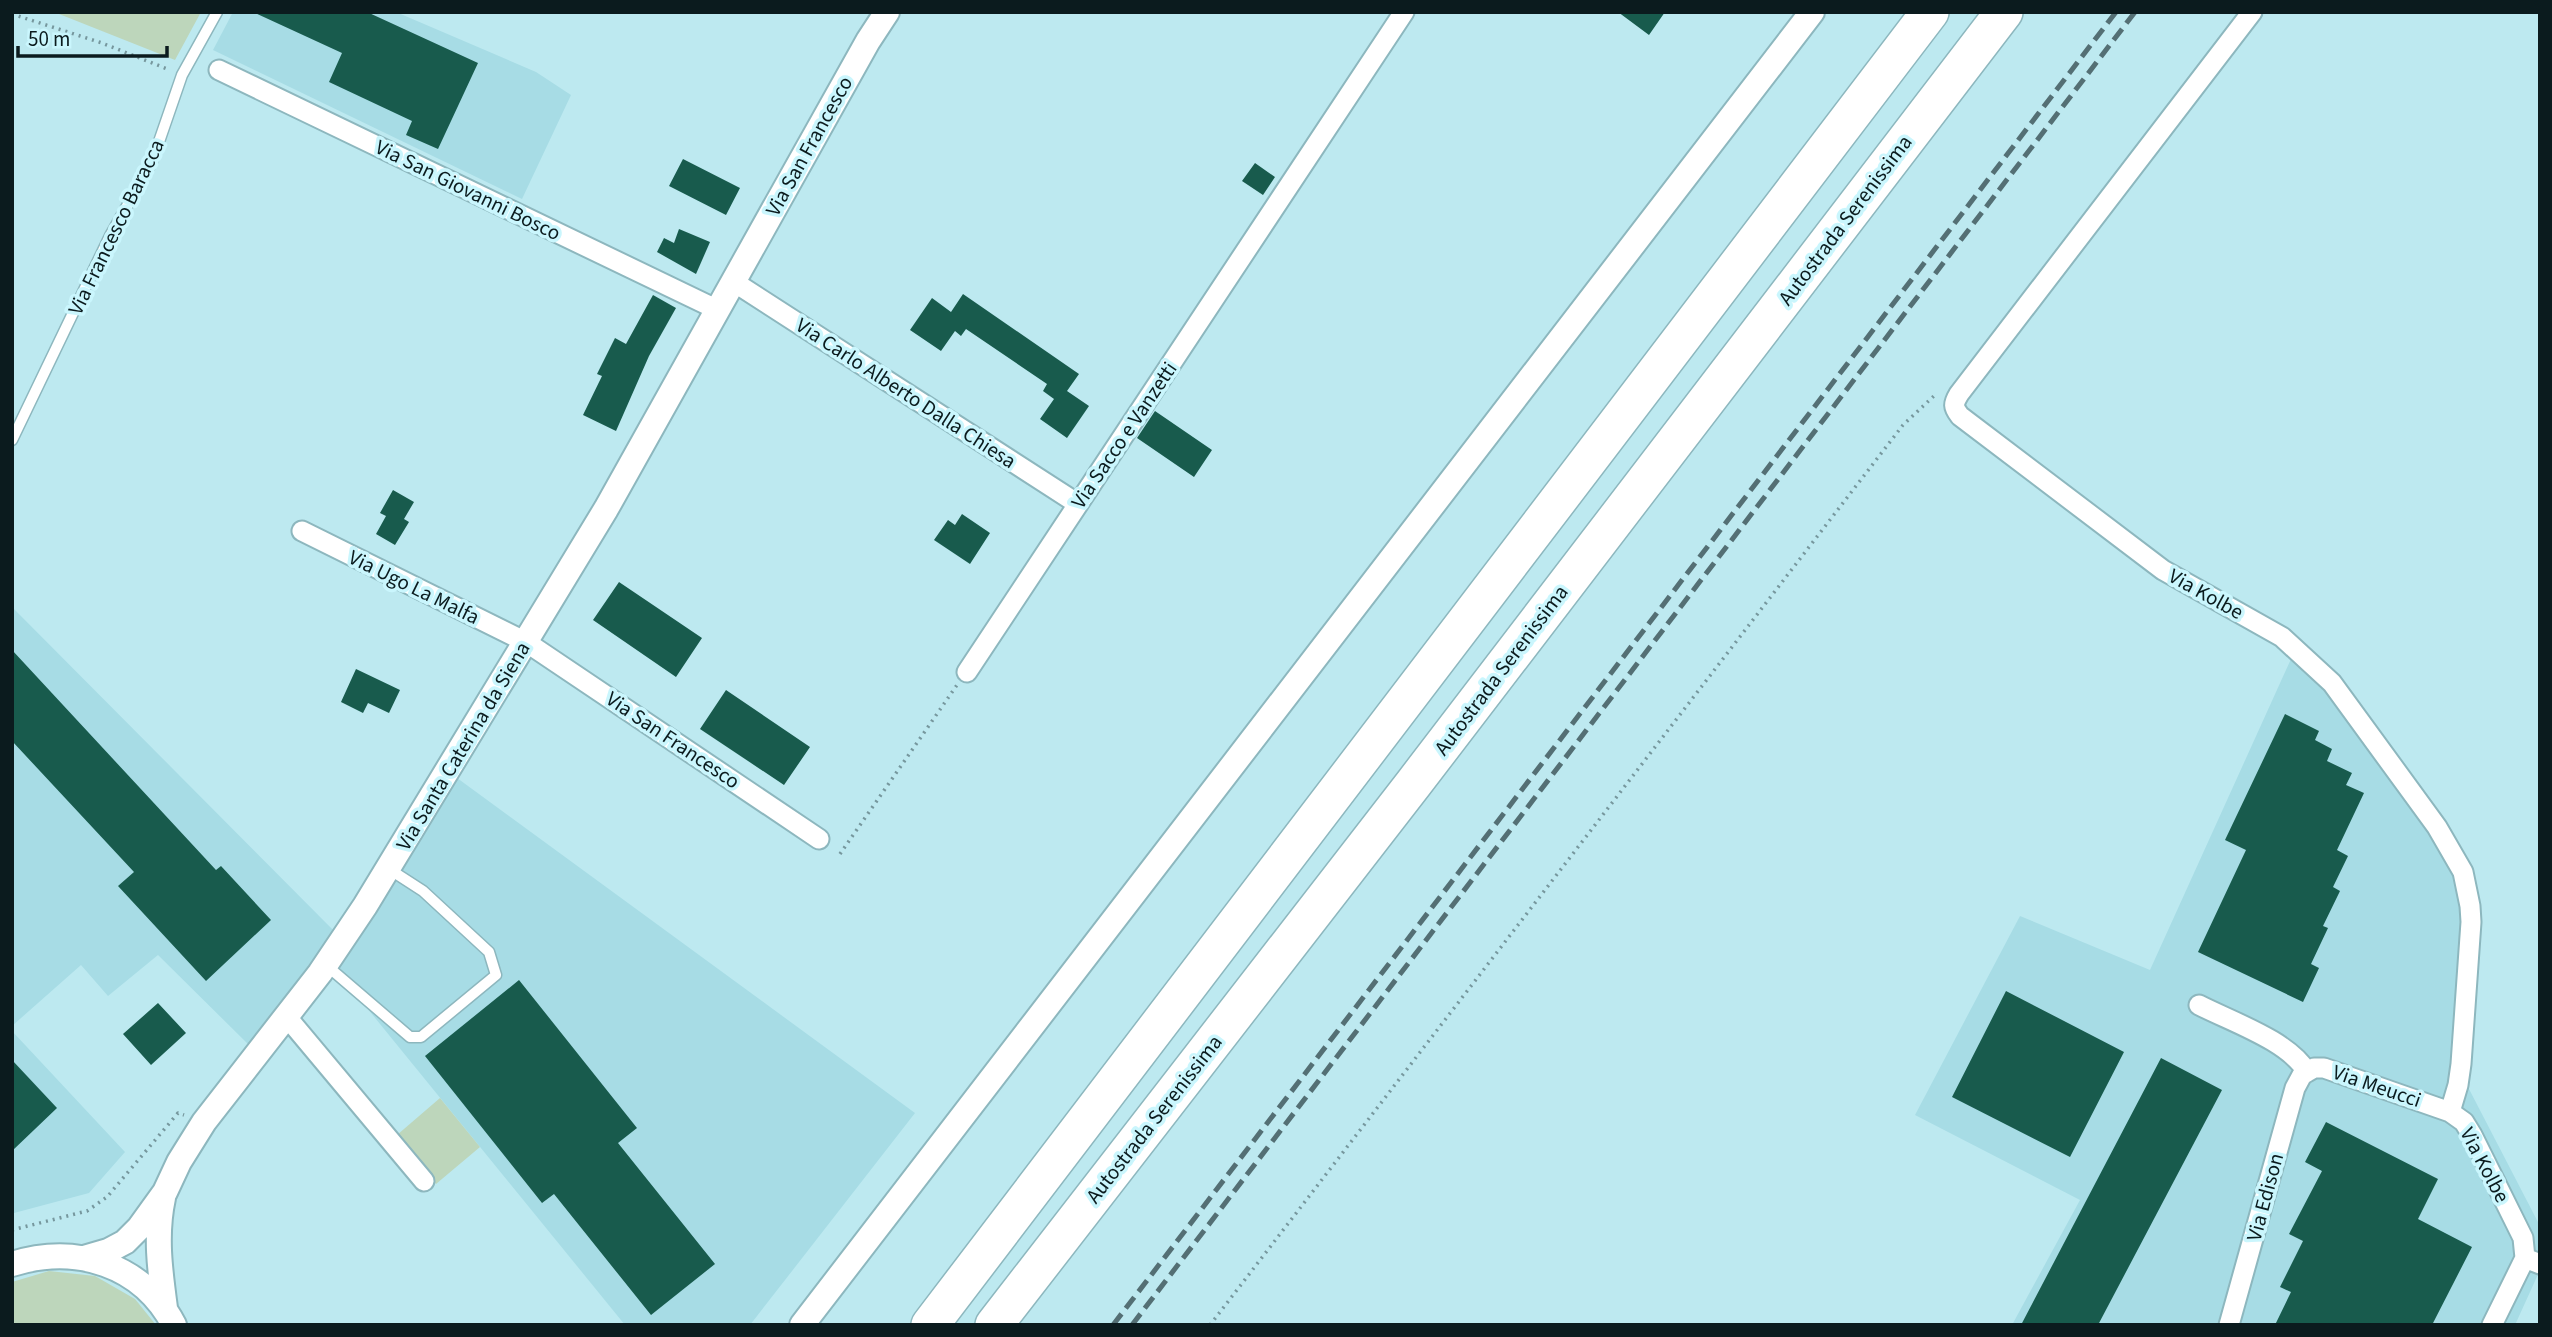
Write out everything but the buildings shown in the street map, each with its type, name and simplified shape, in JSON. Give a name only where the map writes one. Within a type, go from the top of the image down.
[{"type":"highway","points":[[930,1325],[1930,12]]},
{"type":"highway","name":"Autostrada Serenissima","points":[[994,1325],[1414,783],[2004,12]]},
{"type":"street","name":"Via San Francesco","points":[[734,282],[861,52],[887,12]]},
{"type":"street","name":"Via Sacco e Vanzetti","points":[[967,672],[1404,12]]},
{"type":"street","points":[[802,1325],[1812,12]]},
{"type":"street","name":"Via Kolbe","points":[[2252,12],[1959,394],[1954,408],[1960,416],[2163,570],[2282,637],[2296,648],[2332,683],[2437,827],[2463,872],[2470,906],[2461,1064],[2450,1112],[2464,1122],[2472,1135],[2533,1261]]},
{"type":"street","name":"Via San Giovanni Bosco","points":[[219,69],[718,310]]},
{"type":"street","name":"Via Santa Caterina da Siena","points":[[84,1258],[108,1251],[125,1242],[139,1228],[165,1192],[179,1162],[204,1122],[326,965],[389,869],[606,509],[734,282]]},
{"type":"street","name":"Via Carlo Alberto Dalla Chiesa","points":[[734,282],[1078,504]]},
{"type":"street","name":"Via Ugo La Malfa","points":[[302,531],[526,642]]},
{"type":"street","name":"Via San Francesco","points":[[526,642],[820,839]]},
{"type":"street","name":"Via Meucci","points":[[2199,1005],[2287,1048],[2301,1061],[2307,1072],[2314,1068],[2324,1068],[2450,1112]]},
{"type":"street","points":[[286,1016],[424,1181]]},
{"type":"street","name":"Via Edison","points":[[2230,1325],[2295,1088],[2307,1072]]},
{"type":"street","name":"Via Santa Caterina da Siena","points":[[165,1192],[159,1217],[160,1268],[170,1317]]},
{"type":"street","points":[[19,1257],[58,1255],[84,1258],[115,1267],[143,1285],[170,1317]]},
{"type":"street","points":[[2492,1325],[2533,1261]]},
{"type":"lane","name":"Via Francesco Baracca","points":[[12,440],[110,236],[152,162],[182,75],[218,12]]},
{"type":"lane","points":[[326,965],[410,1037],[421,1037],[496,975],[489,952],[423,891],[389,869]]},
{"type":"path","points":[[12,14],[102,43],[182,75]]},
{"type":"path","points":[[1210,1325],[1903,425],[1941,390]]},
{"type":"path","points":[[839,854],[967,672]]},
{"type":"path","points":[[12,1230],[87,1211],[107,1197],[178,1113],[204,1122]]},
{"type":"shaded area","points":[[233,12],[396,12],[536,72],[571,95],[522,199],[213,50]]},
{"type":"shaded area","points":[[12,607],[339,936],[252,1048],[158,955],[108,996],[81,965],[12,1026]]},
{"type":"shaded area","points":[[2291,659],[2306,666],[2328,685],[2443,847],[2463,894],[2455,1062],[2540,1226],[2540,1270],[2515,1325],[2012,1325],[2080,1200],[1915,1115],[2020,916],[2150,970]]},
{"type":"shaded area","points":[[453,775],[915,1113],[750,1325],[625,1325],[332,965]]},
{"type":"shaded area","points":[[12,1031],[125,1152],[89,1193],[14,1213]]},
{"type":"green space","points":[[54,12],[201,12],[175,60]]},
{"type":"green space","points":[[440,1098],[480,1147],[436,1184],[397,1135]]},
{"type":"green space","points":[[49,1271],[95,1276],[135,1299],[156,1325],[12,1325],[12,1282]]},
{"type":"railway","points":[[1113,1325],[2116,12]]},
{"type":"railway","points":[[1132,1325],[2135,12]]}]
